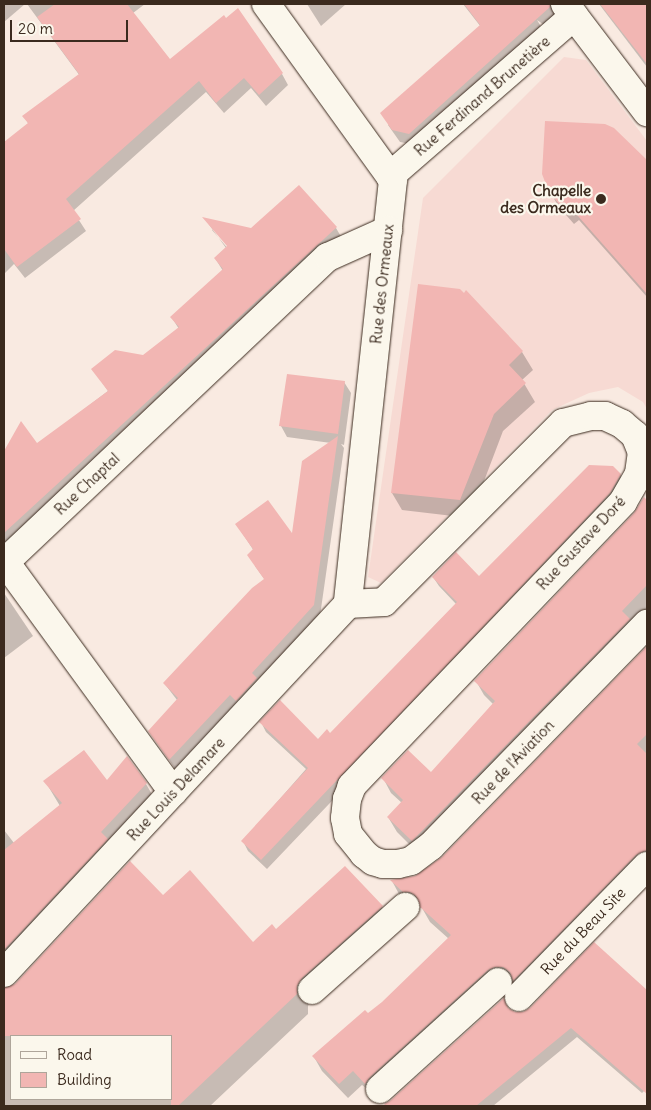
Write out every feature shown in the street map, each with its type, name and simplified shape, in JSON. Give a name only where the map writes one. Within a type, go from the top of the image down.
[{"type":"street","points":[[266,4],[390,176]]},
{"type":"street","points":[[569,10],[647,112]]},
{"type":"street","name":"Rue Ferdinand Brunetière","points":[[390,176],[569,10]]},
{"type":"street","name":"Rue des Ormeaux","points":[[348,604],[393,180],[390,176]]},
{"type":"street","name":"Rue Chaptal","points":[[173,792],[5,562],[328,257],[388,230]]},
{"type":"street","name":"Rue Gustave Doré","points":[[348,604],[384,602],[563,423],[591,416],[605,416],[622,424],[635,435],[642,452],[639,474],[622,502],[352,786],[347,800],[345,818],[348,834],[364,854]]},
{"type":"street","name":"Rue Louis Delamare","points":[[4,973],[348,604]]},
{"type":"street","name":"Rue de l'Aviation","points":[[364,854],[378,862],[398,864],[411,861],[431,846],[647,624]]},
{"type":"street","name":"Rue du Beau Site","points":[[380,1089],[508,989],[647,866]]},
{"type":"street","points":[[312,990],[405,907]]},
{"type":"shaded area","points":[[564,57],[586,60],[647,141],[647,409],[643,402],[618,387],[589,393],[552,410],[381,583],[368,577],[423,198]]},
{"type":"building","points":[[55,4],[127,4],[170,59],[224,15],[226,18],[238,8],[283,73],[259,95],[244,78],[216,103],[199,81],[66,199],[81,219],[17,267],[4,249],[4,142],[28,123],[22,116],[79,74],[37,17]]},
{"type":"building","points":[[464,4],[550,4],[550,7],[409,134],[392,130],[380,113],[480,25]]},
{"type":"building","points":[[600,4],[647,4],[647,64]]},
{"type":"building","name":"Chapelle des Ormeaux","points":[[545,121],[605,124],[614,128],[647,160],[647,294],[570,207],[564,210],[549,192],[542,174]]},
{"type":"building","points":[[299,185],[337,227],[4,533],[4,451],[21,421],[37,443],[108,391],[91,369],[115,350],[143,355],[179,327],[170,317],[223,269],[214,258],[227,246],[202,217],[251,228]]},
{"type":"building","points":[[418,284],[460,289],[464,293],[466,290],[523,351],[509,365],[526,383],[494,414],[460,500],[391,493]]},
{"type":"building","points":[[287,374],[345,381],[338,434],[279,426]]},
{"type":"building","points":[[338,436],[314,605],[252,673],[257,678],[236,701],[230,695],[169,760],[148,731],[178,698],[163,683],[252,588],[264,579],[247,555],[253,549],[235,524],[268,500],[292,533],[302,461]]},
{"type":"building","points":[[589,465],[613,466],[621,474],[610,493],[261,860],[241,841],[308,768],[259,722],[280,700],[318,739],[327,729],[330,733],[457,602],[432,577],[456,552],[479,576]]},
{"type":"building","points":[[644,497],[647,500],[647,585],[622,611],[630,619],[412,841],[387,817],[403,800],[381,778],[408,750],[431,772],[495,701],[474,681],[634,513]]},
{"type":"building","points":[[647,646],[647,734],[637,744],[647,754],[647,850],[636,855],[513,981],[510,972],[503,967],[495,967],[488,970],[370,1077],[365,1084],[353,1071],[339,1084],[312,1056],[365,1010],[368,1013],[382,1002],[451,935],[420,907],[416,896],[410,892],[403,892],[390,880],[415,876],[442,857]]},
{"type":"building","points":[[84,750],[107,780],[127,756],[147,783],[101,832],[108,839],[4,950],[4,850],[62,803],[43,781]]},
{"type":"building","points":[[130,861],[163,895],[190,870],[253,942],[272,924],[276,929],[345,866],[383,906],[302,978],[297,986],[297,994],[178,1106],[171,1106],[172,1035],[4,1036],[4,988],[15,984]]},
{"type":"building","points":[[594,942],[647,990],[647,1094],[571,1028],[476,1106],[386,1106],[384,1104],[390,1101],[504,998],[508,1008],[515,1012],[523,1012],[530,1008]]},
{"type":"place","name":"Chapelle des Ormeaux","points":[[601,199]]}]
